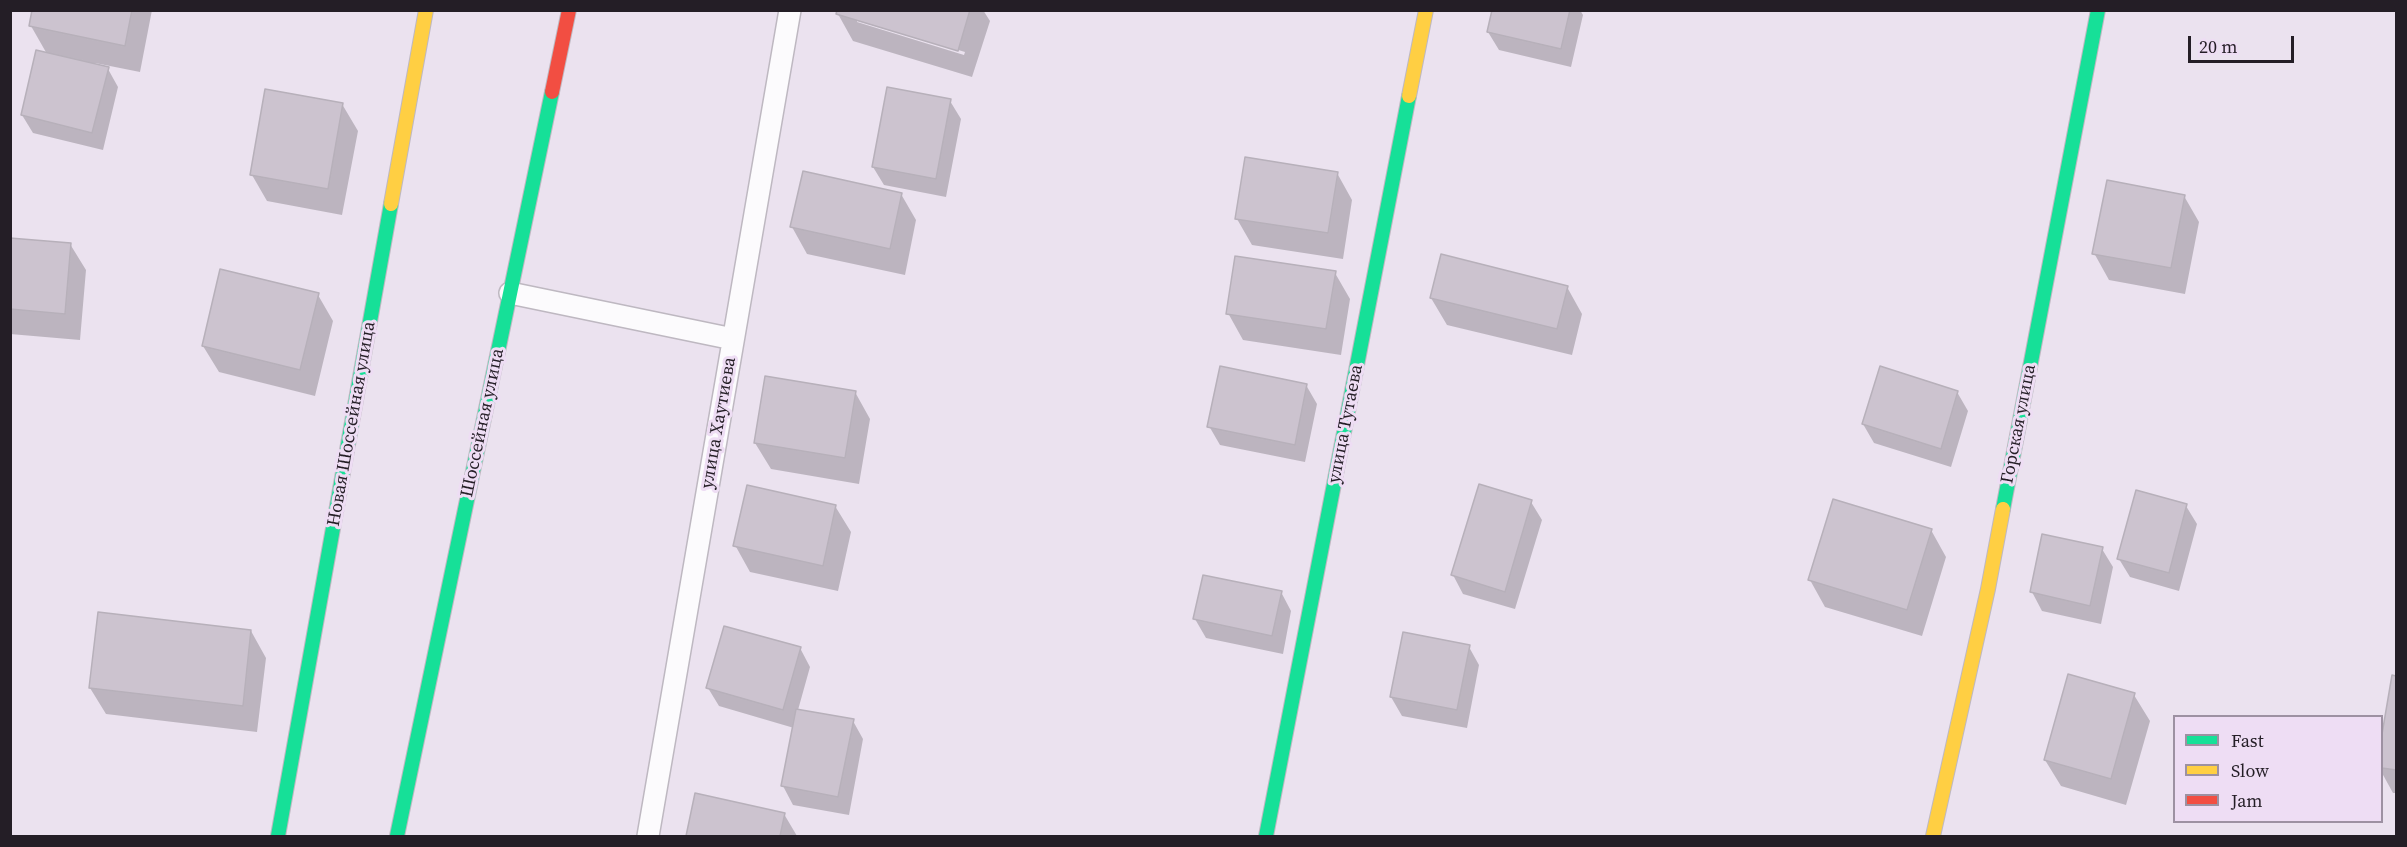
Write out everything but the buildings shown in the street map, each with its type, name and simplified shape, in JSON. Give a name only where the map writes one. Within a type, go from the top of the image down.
[{"type":"street","name":"Новая Шоссейная улица","points":[[278,837],[426,10]]},
{"type":"street","name":"Шоссейная улица","points":[[397,837],[569,10]]},
{"type":"street","name":"улица Тутаева","points":[[1266,837],[1426,10]]},
{"type":"street","name":"Горская улица","points":[[1933,837],[1988,589],[2098,10]]},
{"type":"lane","name":"улица Хаутиева","points":[[648,837],[790,10]]},
{"type":"lane","points":[[510,292],[733,339]]},
{"type":"traffic: fast","points":[[2003,509],[2098,10]]},
{"type":"traffic: fast","points":[[397,836],[552,92]]},
{"type":"traffic: fast","points":[[1266,836],[1409,96]]},
{"type":"traffic: fast","points":[[278,836],[391,204]]},
{"type":"traffic: slow","points":[[391,204],[426,10]]},
{"type":"traffic: slow","points":[[1409,96],[1426,10]]},
{"type":"traffic: slow","points":[[1933,836],[1988,589],[2003,509]]},
{"type":"traffic: jam","points":[[552,92],[569,10]]}]
